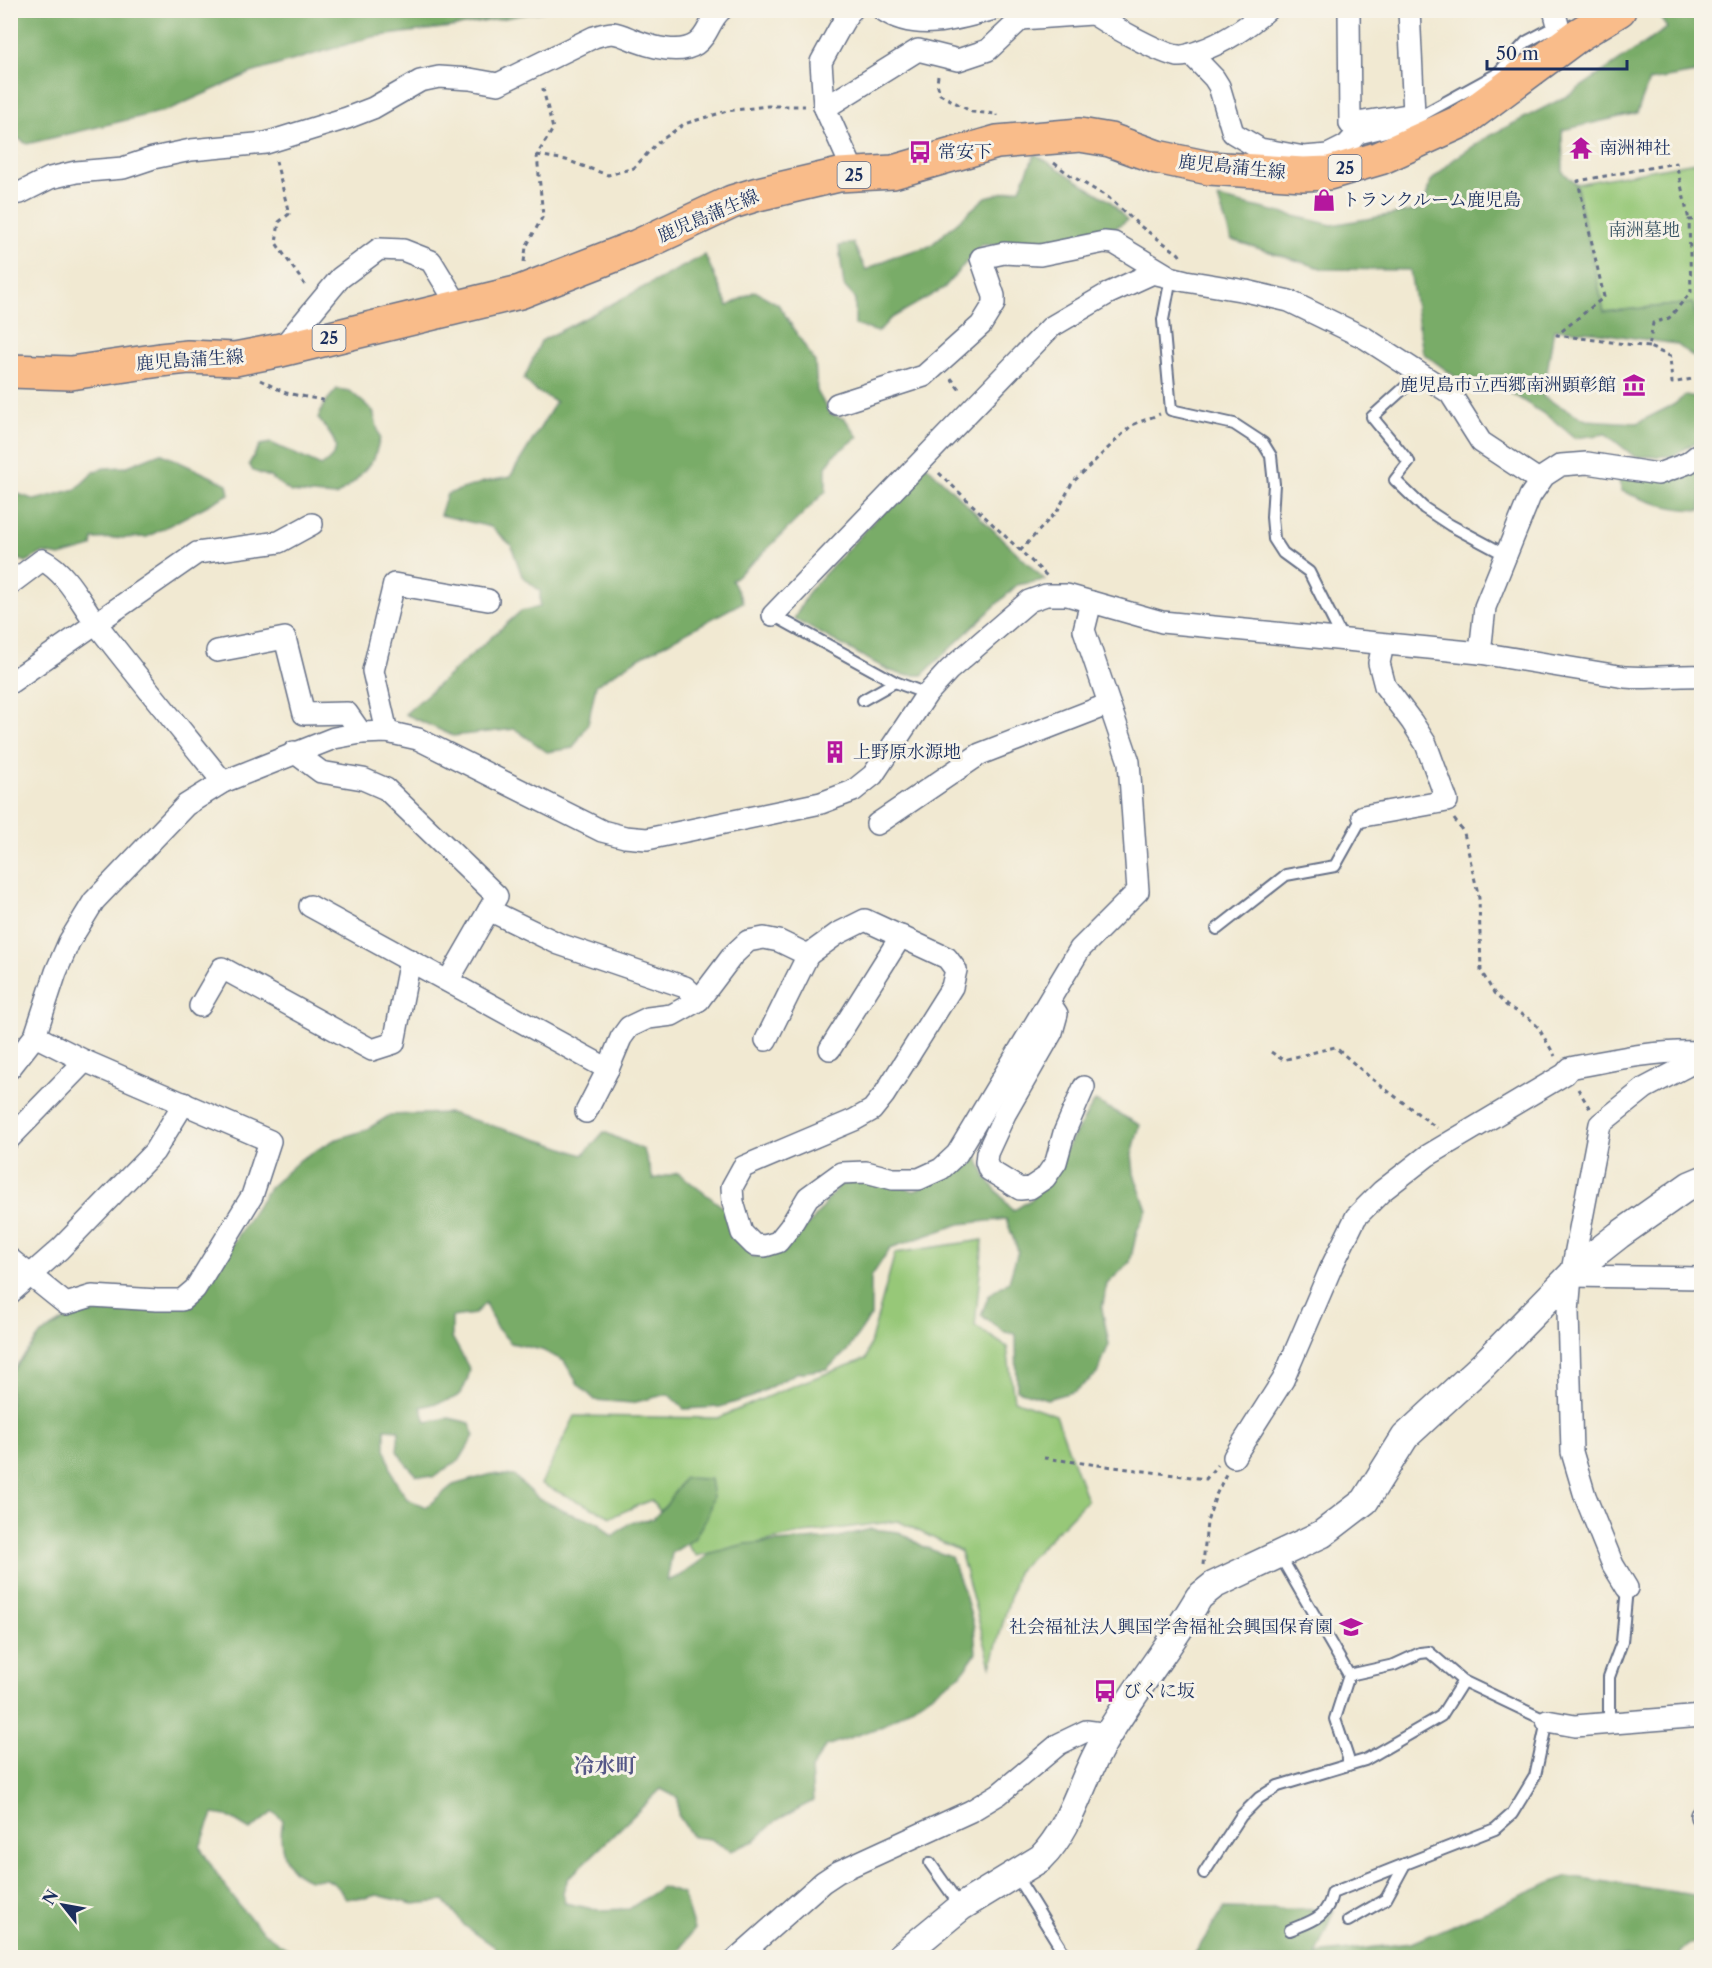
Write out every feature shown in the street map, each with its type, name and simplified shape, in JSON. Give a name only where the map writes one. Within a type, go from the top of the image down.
[{"type":"main road","name":"鹿児島蒲生線","points":[[10,371],[71,373],[188,357],[235,359],[281,350],[520,292],[638,246],[732,202],[758,194],[840,175],[893,172],[997,142],[1080,135],[1110,140],[1157,158],[1209,168],[1304,174],[1329,173],[1380,158],[1462,121],[1578,35],[1619,10]]},
{"type":"street","points":[[10,194],[20,193],[50,178],[76,172],[123,168],[153,158],[191,150],[271,141],[373,108],[420,81],[439,77],[498,84],[594,37],[605,34],[615,33],[639,42],[678,50],[688,48],[704,37],[716,14],[721,10]]},
{"type":"street","points":[[852,10],[837,31],[821,62],[824,107],[855,175]]},
{"type":"street","points":[[883,10],[896,20],[928,23],[957,20],[991,10]]},
{"type":"street","points":[[824,107],[918,50],[958,60],[988,50],[1022,19],[1090,12],[1157,48],[1179,57],[1222,44],[1267,10]]},
{"type":"street","points":[[1349,10],[1350,124],[1414,114],[1409,10]]},
{"type":"street","points":[[1191,54],[1215,78],[1233,133],[1260,149],[1304,157],[1328,155],[1346,146],[1358,133],[1415,119]]},
{"type":"street","points":[[837,404],[924,376],[981,325],[994,304],[994,296],[981,258],[1004,253],[1040,255],[1104,242],[1114,243],[1178,279]]},
{"type":"street","points":[[281,350],[339,278],[379,249],[403,250],[430,261],[459,307]]},
{"type":"street","points":[[773,615],[1051,327],[1109,293],[1153,273],[1289,301],[1365,338],[1450,393],[1481,442],[1540,481]]},
{"type":"street","points":[[1480,653],[1485,607],[1530,496],[1544,476],[1561,465],[1587,463],[1658,474],[1688,463],[1701,452]]},
{"type":"street","points":[[10,683],[197,553],[279,542],[312,524]]},
{"type":"street","points":[[10,584],[42,560],[53,566],[65,579],[96,624],[223,782]]},
{"type":"street","points":[[387,732],[373,671],[394,584],[488,600]]},
{"type":"street","points":[[10,1068],[35,1036],[56,972],[69,942],[94,901],[186,805],[223,782],[334,738],[361,733],[387,732],[418,739],[602,831],[625,837],[646,838],[821,803],[853,791],[873,775],[927,694],[949,670],[1029,601],[1046,595],[1067,595],[1162,622],[1480,653],[1625,677],[1701,676]]},
{"type":"street","points":[[766,1040],[808,955],[837,934],[866,920],[947,958],[956,970],[952,987],[884,1095],[872,1110],[854,1120],[743,1167],[732,1187],[733,1202],[742,1233],[754,1245],[765,1246],[778,1242],[808,1197],[841,1173],[866,1172],[893,1179],[919,1179],[941,1169],[957,1154],[1080,950],[1138,891],[1129,762],[1084,630],[1091,602]]},
{"type":"street","points":[[217,651],[285,638],[304,714],[347,713],[361,733]]},
{"type":"street","points":[[1363,816],[1447,801],[1426,744],[1385,686],[1379,663],[1383,645]]},
{"type":"street","points":[[878,824],[980,754],[1109,704]]},
{"type":"street","points":[[294,752],[321,772],[363,779],[386,789],[497,896],[448,981]]},
{"type":"street","points":[[310,906],[608,1069]]},
{"type":"street","points":[[489,910],[559,945],[685,987],[699,1000]]},
{"type":"street","points":[[830,1049],[901,936]]},
{"type":"street","points":[[586,1112],[621,1038],[629,1027],[648,1018],[672,1015],[699,1000],[733,955],[748,941],[764,938],[808,955]]},
{"type":"street","points":[[200,1006],[222,968],[372,1050],[394,1043],[410,960]]},
{"type":"street","points":[[1048,1002],[1057,1014],[1052,1032],[1005,1114],[987,1153],[986,1162],[989,1170],[1020,1189],[1030,1188],[1045,1178],[1056,1162],[1064,1133],[1084,1087]]},
{"type":"street","points":[[10,1260],[66,1304],[92,1296],[182,1300],[195,1288],[252,1196],[270,1141],[85,1061],[35,1036]]},
{"type":"street","points":[[1234,1457],[1283,1380],[1331,1268],[1356,1217],[1382,1191],[1426,1156],[1564,1074],[1570,1068],[1670,1050],[1701,1052]]},
{"type":"street","points":[[1627,1588],[1613,1565],[1585,1496],[1572,1452],[1568,1312],[1571,1276],[1600,1124],[1645,1088],[1701,1058]]},
{"type":"street","points":[[10,1138],[85,1061]]},
{"type":"street","points":[[10,1293],[60,1249],[154,1152],[184,1103]]},
{"type":"street","points":[[899,1958],[961,1906],[1041,1858],[1050,1849],[1063,1827],[1098,1752],[1199,1597],[1214,1585],[1322,1534],[1365,1501],[1405,1437],[1484,1364],[1571,1276],[1618,1235],[1690,1185],[1701,1180]]},
{"type":"street","points":[[1571,1276],[1701,1278]]},
{"type":"street","points":[[1547,1721],[1575,1726],[1701,1716]]},
{"type":"street","points":[[737,1958],[830,1876],[971,1811],[999,1794],[1059,1744],[1086,1731],[1109,1734]]},
{"type":"lane","points":[[1415,119],[1497,74],[1526,42],[1556,18]]},
{"type":"lane","points":[[1178,279],[1163,320],[1171,410],[1234,424],[1263,443],[1271,456],[1274,484],[1272,517],[1274,539],[1283,553],[1309,572],[1343,640]]},
{"type":"lane","points":[[1421,373],[1372,417],[1409,462],[1395,480],[1424,508],[1450,525],[1506,555]]},
{"type":"lane","points":[[773,615],[895,682],[927,694]]},
{"type":"lane","points":[[863,700],[895,682]]},
{"type":"lane","points":[[1217,928],[1286,875],[1335,866],[1363,816]]},
{"type":"lane","points":[[1279,1554],[1349,1675],[1335,1719],[1348,1758],[1348,1765]]},
{"type":"lane","points":[[1609,1723],[1609,1677],[1622,1642],[1627,1588]]},
{"type":"lane","points":[[1290,1930],[1316,1919],[1324,1912],[1330,1904],[1332,1893],[1495,1829],[1512,1814],[1534,1776],[1547,1721],[1463,1681],[1429,1652],[1420,1653],[1394,1665],[1349,1675]]},
{"type":"lane","points":[[1204,1873],[1240,1816],[1259,1798],[1278,1786],[1365,1760],[1441,1716],[1463,1681]]},
{"type":"lane","points":[[930,1863],[961,1906]]},
{"type":"lane","points":[[1348,1921],[1386,1899],[1405,1864]]},
{"type":"lane","points":[[1014,1874],[1067,1958]]},
{"type":"path","points":[[943,56],[937,83],[940,94],[972,112],[997,114],[997,142]]},
{"type":"path","points":[[520,292],[526,247],[543,216],[537,155],[553,129],[537,66]]},
{"type":"path","points":[[537,155],[567,160],[608,175],[634,168],[656,144],[684,124],[727,111],[768,106],[824,107]]},
{"type":"path","points":[[271,141],[289,214],[279,222],[276,243],[318,304]]},
{"type":"path","points":[[1047,157],[1070,175],[1109,198],[1140,226],[1179,254],[1186,265],[1178,279]]},
{"type":"path","points":[[1649,347],[1653,323],[1669,318],[1691,292],[1689,220],[1676,163],[1578,181],[1604,297],[1557,335],[1649,347],[1670,356],[1672,383],[1701,377]]},
{"type":"path","points":[[1689,220],[1701,219]]},
{"type":"path","points":[[235,359],[258,379],[286,393],[327,401]]},
{"type":"path","points":[[939,362],[973,408]]},
{"type":"path","points":[[1020,551],[1058,510],[1072,483],[1132,425],[1171,410]]},
{"type":"path","points":[[924,459],[1051,580]]},
{"type":"path","points":[[1442,803],[1464,834],[1467,844],[1479,898],[1481,971],[1494,993],[1507,1006],[1538,1027],[1564,1074]]},
{"type":"path","points":[[1271,1052],[1283,1060],[1335,1047],[1437,1129],[1439,1136],[1423,1147],[1426,1156]]},
{"type":"path","points":[[1199,1597],[1207,1522],[1216,1495],[1234,1457]]},
{"type":"path","points":[[1044,1458],[1206,1479]]},
{"type":"green space","points":[[10,11],[545,11],[459,26],[372,37],[251,73],[168,110],[27,144],[11,134]]},
{"type":"green space","points":[[1660,11],[1701,11],[1701,72],[1649,81],[1637,113],[1562,130],[1563,172],[1576,184],[1604,312],[1693,303],[1695,317],[1701,316],[1701,362],[1676,344],[1554,329],[1543,397],[1586,420],[1637,423],[1673,405],[1686,395],[1701,398],[1701,435],[1698,441],[1673,456],[1635,457],[1606,434],[1575,438],[1552,419],[1492,381],[1457,378],[1423,353],[1410,270],[1324,269],[1231,240],[1218,198],[1332,225],[1423,209],[1430,182],[1453,160],[1487,137],[1569,95],[1667,28],[1657,13]]},
{"type":"green space","points":[[1035,154],[1110,201],[1127,220],[1108,233],[1040,245],[981,245],[944,288],[890,319],[878,332],[855,325],[855,298],[844,286],[839,246],[853,243],[866,270],[892,257],[930,246],[986,197],[1020,188]]},
{"type":"green space","name":"南洲墓地","points":[[1701,161],[1701,316],[1695,317],[1693,303],[1604,312],[1576,184]]},
{"type":"green space","points":[[705,255],[728,306],[755,291],[778,304],[815,362],[817,391],[830,414],[845,419],[858,437],[834,455],[826,467],[826,491],[758,558],[732,580],[743,602],[637,659],[596,685],[588,724],[573,748],[547,752],[515,729],[453,736],[405,714],[521,611],[540,607],[540,591],[522,576],[511,545],[491,527],[440,515],[447,494],[484,482],[510,477],[556,402],[536,391],[524,379],[541,341]]},
{"type":"green space","points":[[337,389],[350,391],[373,411],[380,438],[374,459],[355,481],[336,496],[311,494],[291,492],[270,477],[253,471],[249,464],[260,445],[271,443],[321,466],[329,460],[334,454],[335,443],[318,418],[324,404]]},
{"type":"green space","points":[[160,453],[227,484],[229,494],[147,537],[93,539],[92,547],[60,556],[42,553],[26,562],[11,556],[10,491],[35,500],[76,489],[94,472],[104,468],[125,467]]},
{"type":"green space","points":[[926,465],[1045,580],[1017,585],[922,675],[903,675],[888,670],[794,619],[810,590]]},
{"type":"green space","points":[[1701,465],[1701,510],[1670,507],[1641,499],[1622,491],[1618,479],[1632,475],[1669,477],[1687,475]]},
{"type":"green space","points":[[1095,1101],[1140,1125],[1132,1154],[1134,1174],[1147,1210],[1137,1231],[1130,1262],[1107,1284],[1102,1309],[1109,1344],[1097,1374],[1075,1391],[1047,1399],[1017,1390],[1016,1334],[1004,1332],[981,1315],[989,1295],[1009,1281],[1018,1251],[1006,1219],[960,1224],[890,1248],[871,1277],[871,1316],[847,1351],[827,1369],[796,1373],[752,1397],[720,1407],[684,1409],[668,1394],[632,1403],[595,1400],[578,1384],[564,1361],[542,1350],[511,1343],[496,1327],[485,1303],[475,1314],[452,1317],[452,1337],[470,1370],[463,1389],[454,1398],[421,1407],[426,1422],[449,1418],[470,1423],[474,1436],[461,1458],[434,1477],[417,1475],[397,1451],[399,1430],[385,1429],[385,1449],[394,1479],[407,1499],[426,1507],[453,1485],[492,1474],[514,1476],[538,1498],[568,1513],[598,1522],[612,1536],[631,1522],[653,1519],[667,1504],[684,1478],[710,1479],[713,1497],[707,1517],[694,1539],[672,1553],[667,1581],[680,1576],[711,1553],[745,1544],[835,1538],[871,1529],[899,1532],[924,1547],[951,1557],[974,1627],[976,1653],[961,1674],[883,1726],[826,1746],[811,1769],[813,1801],[777,1820],[754,1841],[731,1851],[710,1839],[693,1837],[678,1815],[678,1798],[661,1789],[568,1879],[563,1892],[565,1903],[598,1910],[629,1909],[662,1887],[683,1894],[694,1929],[674,1957],[500,1957],[495,1947],[465,1926],[444,1901],[413,1904],[377,1895],[365,1898],[346,1898],[328,1880],[309,1880],[299,1875],[292,1869],[284,1855],[281,1838],[283,1820],[273,1812],[250,1830],[227,1816],[213,1814],[200,1847],[220,1880],[256,1925],[287,1948],[304,1957],[11,1957],[10,1374],[41,1334],[85,1308],[177,1306],[201,1291],[269,1188],[301,1159],[334,1140],[366,1130],[390,1115],[450,1113],[583,1155],[604,1132],[644,1150],[653,1179],[678,1173],[724,1208],[753,1257],[784,1247],[813,1220],[839,1185],[871,1175],[914,1191],[956,1171],[976,1154],[987,1179],[1013,1211],[1032,1199]]},
{"type":"green space","points":[[983,1240],[975,1326],[1007,1347],[1014,1400],[1056,1415],[1087,1500],[1017,1572],[991,1666],[960,1551],[898,1521],[805,1533],[696,1556],[651,1500],[611,1517],[541,1484],[575,1416],[718,1418],[795,1385],[866,1359],[895,1253]]},
{"type":"green space","points":[[1567,1876],[1694,1895],[1701,1900],[1701,1938],[1681,1952],[1680,1957],[1192,1958],[1224,1908],[1334,1910],[1316,1954],[1411,1943]]},
{"type":"place","name":"南洲神社","points":[[1581,148]]},
{"type":"place","name":"常安下","points":[[920,152]]},
{"type":"place","name":"トランクルーム鹿児島","points":[[1324,200]]},
{"type":"place","name":"鹿児島市立西郷南洲顕彰館","points":[[1634,385]]},
{"type":"place","name":"上野原水源地","points":[[835,752]]},
{"type":"place","name":"社会福祉法人興国学舎福祉会興国保育園","points":[[1351,1627]]},
{"type":"place","name":"びくに坂","points":[[1105,1691]]},
{"type":"district","name":"冷水町","points":[[605,1765]]}]
